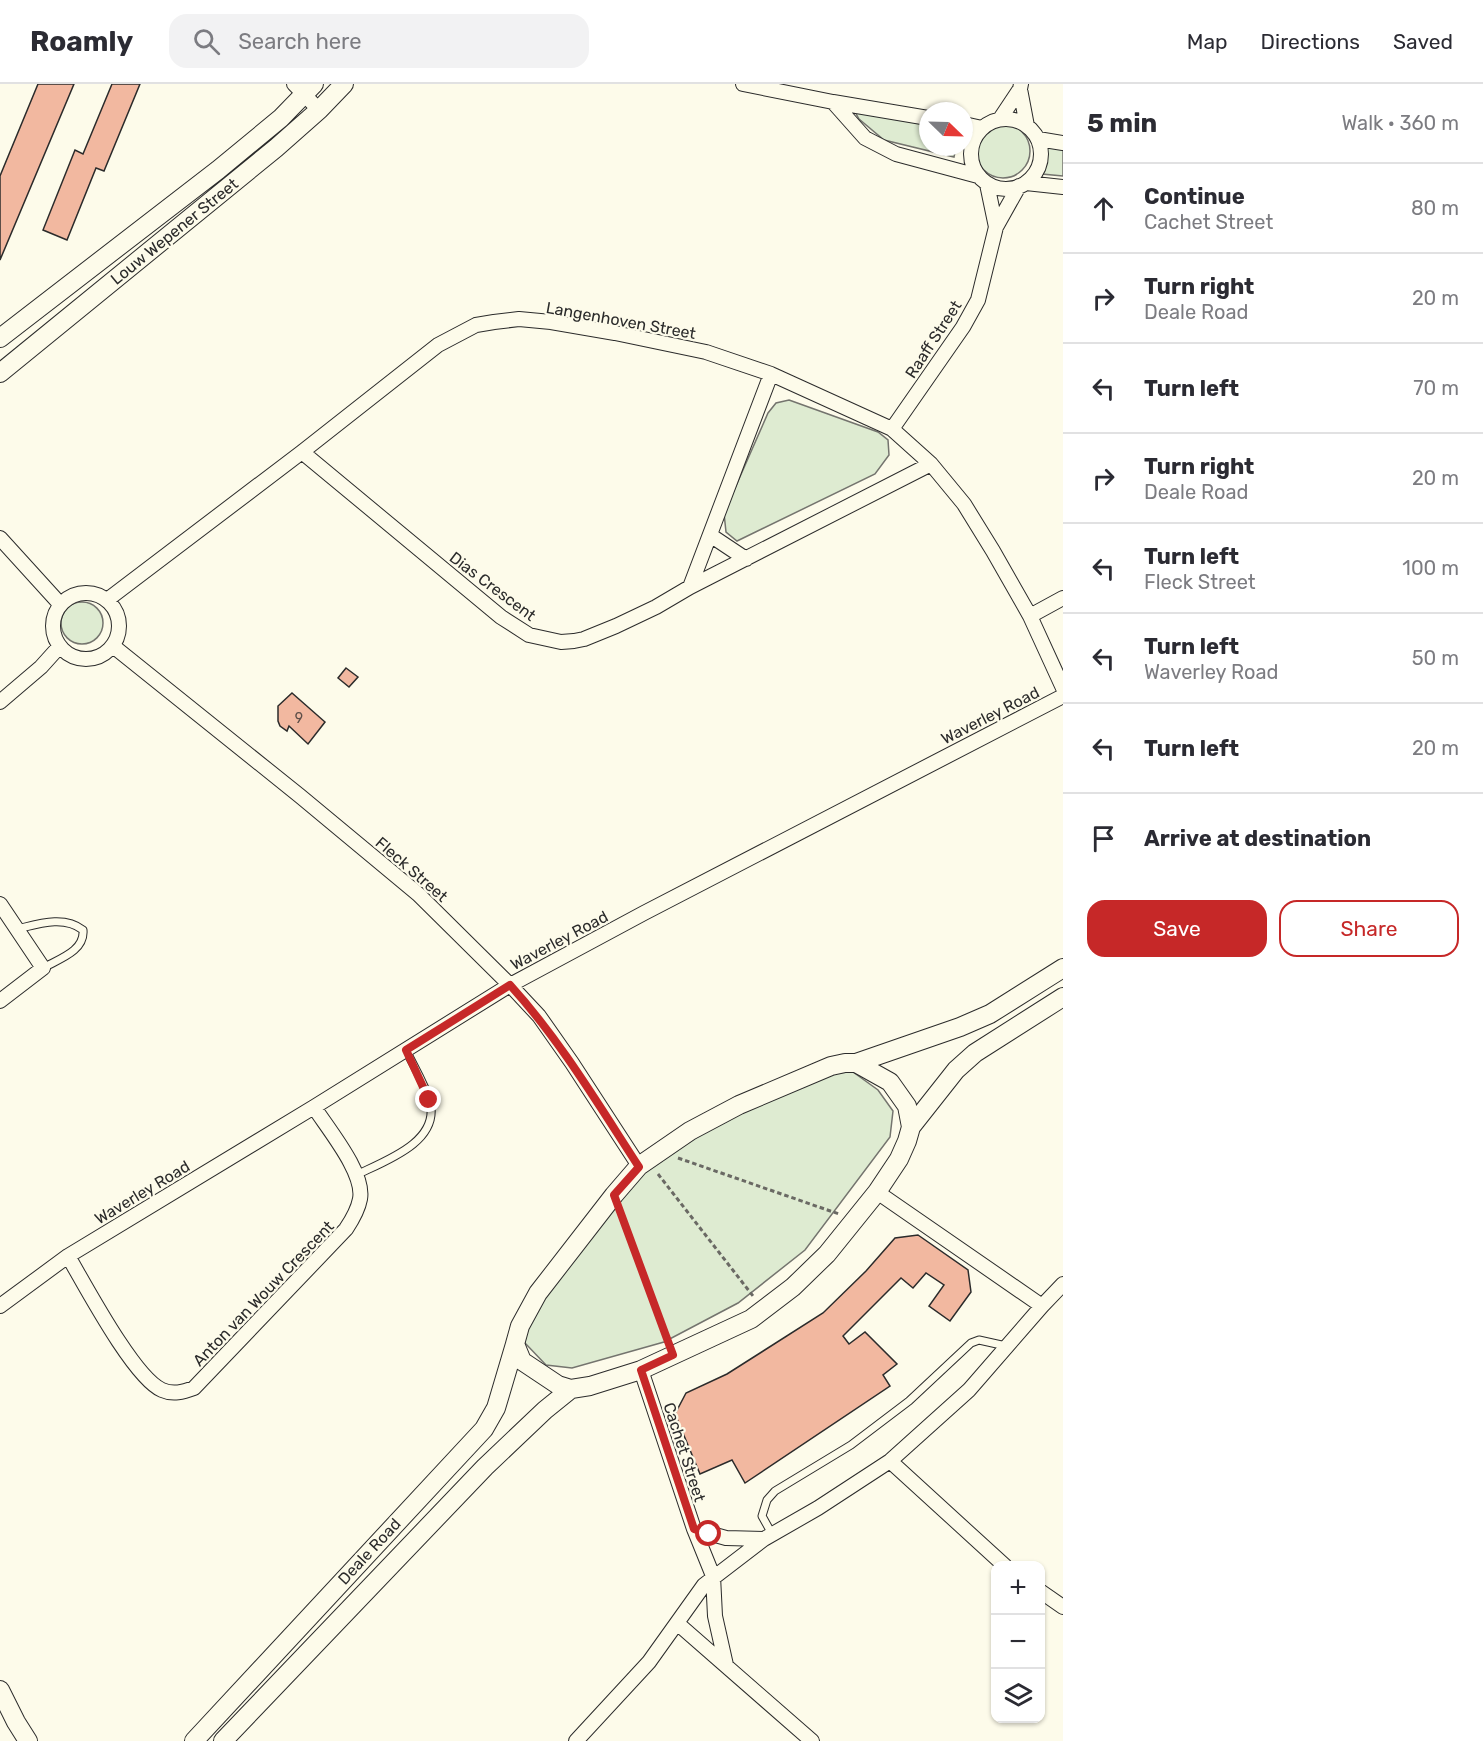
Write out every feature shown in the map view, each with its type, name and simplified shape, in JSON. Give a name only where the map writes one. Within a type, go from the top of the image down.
[{"type":"street","name":"Louw Wepener Street","points":[[0,373],[276,148],[344,84]]},
{"type":"street","points":[[743,84],[919,116]]},
{"type":"street","name":"Louw Wepener Street","points":[[0,338],[218,170],[281,118],[304,87]]},
{"type":"street","points":[[304,87],[319,110]]},
{"type":"street","points":[[1000,119],[1021,87]]},
{"type":"street","points":[[1021,87],[1027,126]]},
{"type":"street","points":[[833,102],[865,138],[896,154],[983,180],[998,188],[1009,189],[1022,185],[1063,187]]},
{"type":"street","points":[[983,180],[972,165],[970,151],[974,138],[982,128],[1000,119],[1014,119],[1027,126],[1038,139],[1041,151],[1040,163],[1034,174],[1022,185]]},
{"type":"street","points":[[973,126],[982,128]]},
{"type":"street","points":[[1038,139],[1063,143]]},
{"type":"street","name":"Raaff Street","points":[[983,180],[996,227]]},
{"type":"street","name":"Raaff Street","points":[[892,429],[963,327],[978,300],[996,227],[1022,185]]},
{"type":"street","name":"Langenhoven Street","points":[[107,600],[302,453],[438,345],[476,325],[519,320],[551,322],[706,352],[771,375],[892,429],[931,464],[964,504],[1029,616],[1063,688]]},
{"type":"street","points":[[690,587],[771,375]]},
{"type":"street","name":"Dias Crescent","points":[[302,453],[501,617],[529,635],[561,642],[584,639],[656,607],[690,587],[931,464]]},
{"type":"street","points":[[710,535],[746,559]]},
{"type":"street","points":[[0,538],[60,604]]},
{"type":"street","points":[[80,593],[92,593],[107,600],[115,609],[119,620],[119,632],[113,646],[94,659],[82,659],[64,652],[54,636],[52,625],[60,604],[80,593]]},
{"type":"street","points":[[1029,616],[1063,598]]},
{"type":"street","name":"Fleck Street","points":[[113,646],[292,789],[418,894],[538,1016],[648,1160]]},
{"type":"street","points":[[0,702],[41,667],[59,647]]},
{"type":"street","name":"Waverley Road","points":[[0,1306],[68,1256],[510,985],[1063,696]]},
{"type":"street","points":[[0,904],[43,968],[0,1001]]},
{"type":"street","name":"Deale Road","points":[[194,1741],[484,1429],[496,1408],[520,1326],[538,1293],[614,1195],[648,1160],[690,1131],[739,1105],[831,1066],[856,1063],[960,1028],[990,1014],[1063,968]]},
{"type":"street","name":"Deale Road","points":[[223,1741],[485,1467],[545,1410],[571,1389],[590,1386],[641,1370],[751,1319],[793,1287],[827,1254],[877,1192],[899,1159],[911,1127],[956,1070],[975,1053],[1063,997]]},
{"type":"street","points":[[856,1063],[890,1082],[907,1106],[911,1127]]},
{"type":"street","name":"Anton van Wouw Crescent","points":[[68,1256],[114,1334],[144,1376],[163,1391],[180,1393],[194,1388],[206,1378],[353,1219],[360,1198],[360,1183],[314,1107]]},
{"type":"street","points":[[877,1192],[1042,1306]]},
{"type":"street","points":[[576,1741],[634,1680],[713,1576],[768,1536],[818,1508],[890,1461],[969,1390],[1042,1306],[1060,1291]]},
{"type":"street","points":[[515,1344],[522,1361],[558,1385],[571,1389]]},
{"type":"street","name":"Cachet Street","points":[[641,1370],[694,1529],[713,1576],[715,1616],[726,1665]]},
{"type":"street","points":[[890,1461],[1000,1561]]},
{"type":"street","points":[[694,1529],[726,1538],[768,1536]]},
{"type":"street","points":[[1045,1594],[1063,1607]]},
{"type":"street","points":[[677,1623],[812,1741]]},
{"type":"street","points":[[0,1690],[28,1741]]},
{"type":"lane","points":[[17,929],[44,922],[61,921],[78,926],[83,930],[81,943],[74,951],[43,968]]},
{"type":"lane","points":[[356,1175],[404,1150],[429,1127],[432,1115],[429,1100],[406,1050]]},
{"type":"lane","points":[[768,1536],[762,1516],[767,1500],[775,1491],[859,1439],[909,1401],[971,1343],[979,1340],[1008,1346]]},
{"type":"path","points":[[648,1160],[855,1219]]},
{"type":"path","points":[[648,1160],[768,1306]]},
{"type":"path","points":[[614,1195],[673,1355]]},
{"type":"green space","points":[[854,110],[919,121],[919,148],[884,140],[859,119]]},
{"type":"green space","points":[[1003,124],[1013,126],[1022,132],[1028,141],[1030,151],[1028,161],[1022,170],[1013,176],[1003,178],[993,176],[984,170],[978,161],[976,151],[978,141],[984,132],[993,126]]},
{"type":"green space","points":[[1049,139],[1063,145],[1063,176],[1042,174]]},
{"type":"green space","points":[[789,400],[878,432],[888,440],[889,455],[875,474],[737,541],[726,532],[724,513],[768,413],[776,403]]},
{"type":"green space","points":[[82,602],[97,608],[103,623],[97,638],[82,644],[67,638],[61,623],[67,608]]},
{"type":"green space","points":[[853,1072],[878,1090],[893,1111],[890,1137],[805,1250],[738,1303],[664,1342],[572,1368],[546,1365],[525,1343],[528,1310],[611,1202],[668,1148],[823,1073]]},
{"type":"building","points":[[38,84],[74,84],[0,260],[0,176]]},
{"type":"building","points":[[112,84],[140,84],[104,171],[96,168],[67,240],[43,230],[75,150],[83,154]]},
{"type":"building","points":[[346,668],[358,677],[349,687],[338,678]]},
{"type":"building","points":[[292,693],[325,722],[308,744],[289,726],[287,731],[280,726],[278,721],[278,706]]},
{"type":"building","points":[[918,1235],[968,1270],[971,1292],[950,1321],[929,1306],[944,1285],[926,1273],[913,1288],[901,1278],[843,1336],[849,1344],[865,1332],[897,1364],[883,1375],[890,1386],[745,1483],[732,1460],[700,1474],[675,1414],[686,1393],[727,1374],[823,1313],[866,1271],[895,1238]]},
{"type":"route","points":[[429,1100],[406,1050],[510,985],[538,1016],[572,1063],[639,1167],[614,1195],[673,1355],[641,1370],[694,1529],[709,1534]]}]
